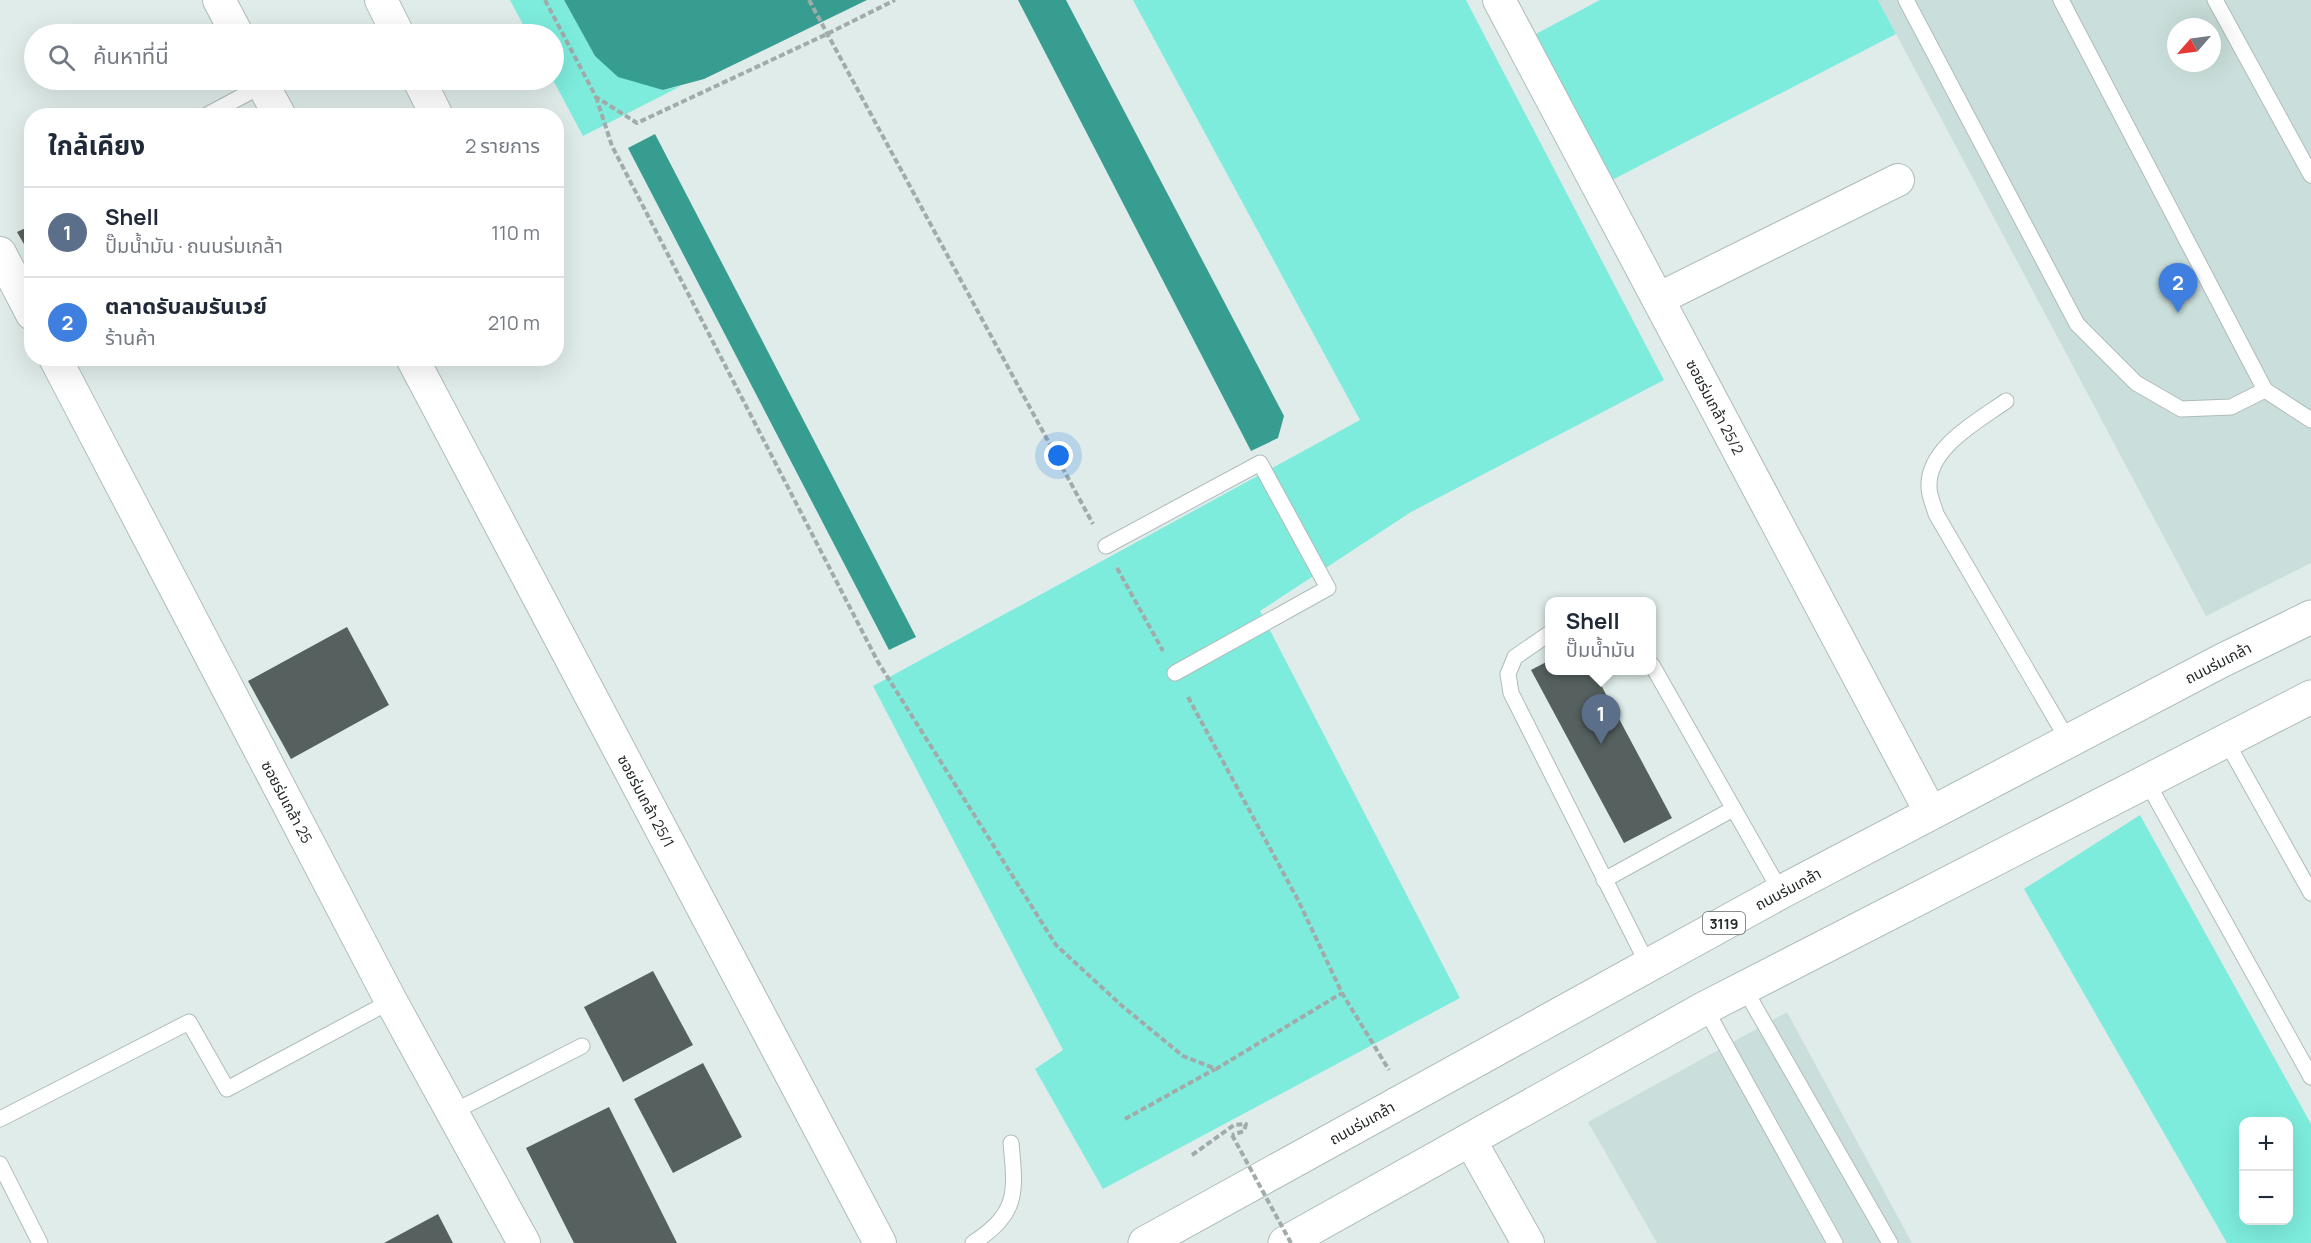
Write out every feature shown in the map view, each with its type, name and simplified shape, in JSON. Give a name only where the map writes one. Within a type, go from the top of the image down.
[{"type":"main road","name":"ถนนร่มเกล้า","points":[[1145,1243],[1781,892],[2221,661],[2311,617]]},
{"type":"main road","points":[[1285,1243],[1706,1008],[2226,741],[2310,701]]},
{"type":"street","points":[[219,0],[232,24]]},
{"type":"street","points":[[381,0],[393,24]]},
{"type":"street","name":"ซอยร่มเกล้า 25/2","points":[[1499,0],[1931,813]]},
{"type":"street","points":[[266,90],[276,108]]},
{"type":"street","points":[[424,90],[433,108]]},
{"type":"street","points":[[1658,299],[1898,180]]},
{"type":"street","points":[[0,253],[24,299]]},
{"type":"street","name":"ซอยร่มเกล้า 25","points":[[59,366],[391,1001],[524,1243]]},
{"type":"street","name":"ซอยร่มเกล้า 25/1","points":[[416,366],[880,1243]]},
{"type":"street","points":[[1470,1140],[1528,1243]]},
{"type":"lane","points":[[1906,0],[2077,324],[2136,383],[2181,409],[2232,407],[2265,390]]},
{"type":"lane","points":[[2061,0],[2265,390],[2311,420]]},
{"type":"lane","points":[[2215,0],[2311,175]]},
{"type":"lane","points":[[218,108],[249,90]]},
{"type":"lane","points":[[2006,401],[1961,432],[1933,462],[1929,488],[1936,514],[2069,742]]},
{"type":"lane","points":[[1106,546],[1260,463],[1266,473],[1328,588],[1175,673]]},
{"type":"lane","points":[[1545,636],[1515,657],[1508,674],[1511,693],[1648,964]]},
{"type":"lane","points":[[1656,672],[1781,892]]},
{"type":"lane","points":[[2226,741],[2311,893]]},
{"type":"lane","points":[[2146,782],[2311,1077]]},
{"type":"lane","points":[[1604,880],[1733,809]]},
{"type":"lane","points":[[1744,988],[1890,1243]]},
{"type":"lane","points":[[0,1119],[189,1022],[227,1089],[391,1001]]},
{"type":"lane","points":[[1706,1008],[1835,1243]]},
{"type":"lane","points":[[453,1112],[582,1046]]},
{"type":"lane","points":[[973,1243],[992,1230],[1010,1208],[1015,1180],[1011,1143]]},
{"type":"lane","points":[[0,1164],[40,1243]]},
{"type":"path","points":[[545,0],[558,24]]},
{"type":"path","points":[[808,0],[827,34]]},
{"type":"path","points":[[597,97],[637,123],[895,0]]},
{"type":"path","points":[[564,35],[597,97],[612,146],[878,662],[1056,945],[1121,1005],[1183,1056],[1216,1069]]},
{"type":"path","points":[[1125,1119],[1216,1069],[1342,993]]},
{"type":"path","points":[[1192,1155],[1234,1125],[1246,1124],[1245,1131],[1232,1135],[1291,1243]]},
{"type":"shaded area","points":[[510,0],[564,0],[595,56],[663,90],[681,86],[583,136],[558,90],[564,90],[564,24],[523,24]]},
{"type":"shaded area","points":[[564,0],[867,0],[704,79],[663,90],[618,77],[595,56]]},
{"type":"shaded area","points":[[1018,0],[1066,0],[1284,416],[1278,438],[1251,451]]},
{"type":"shaded area","points":[[1133,0],[1466,0],[1664,380],[1411,512],[1260,611],[1460,998],[1103,1189],[1035,1069],[1063,1050],[873,686],[1360,420]]},
{"type":"shaded area","points":[[1600,0],[1878,0],[1896,34],[1610,181],[1534,35]]},
{"type":"shaded area","points":[[1878,0],[2311,0],[2311,563],[2206,616]]},
{"type":"shaded area","points":[[655,134],[916,637],[889,650],[628,148]]},
{"type":"shaded area","points":[[2140,815],[2311,1124],[2311,1243],[2227,1243],[2024,889]]},
{"type":"shaded area","points":[[1787,1012],[1912,1243],[1657,1243],[1588,1122]]},
{"type":"building","points":[[24,229],[24,244],[17,232]]},
{"type":"building","points":[[347,627],[389,705],[291,759],[248,681]]},
{"type":"building","points":[[1545,663],[1545,675],[1596,675],[1672,818],[1624,843],[1531,670]]},
{"type":"building","points":[[653,971],[693,1045],[623,1082],[584,1007]]},
{"type":"building","points":[[703,1063],[742,1137],[673,1173],[634,1099]]},
{"type":"building","points":[[609,1107],[677,1243],[574,1243],[526,1148]]},
{"type":"building","points":[[438,1214],[453,1243],[384,1243]]},
{"type":"place","name":"ตลาดรับลมรันเวย์","points":[[2178,313]]},
{"type":"place","name":"Shell","points":[[1601,744]]}]
